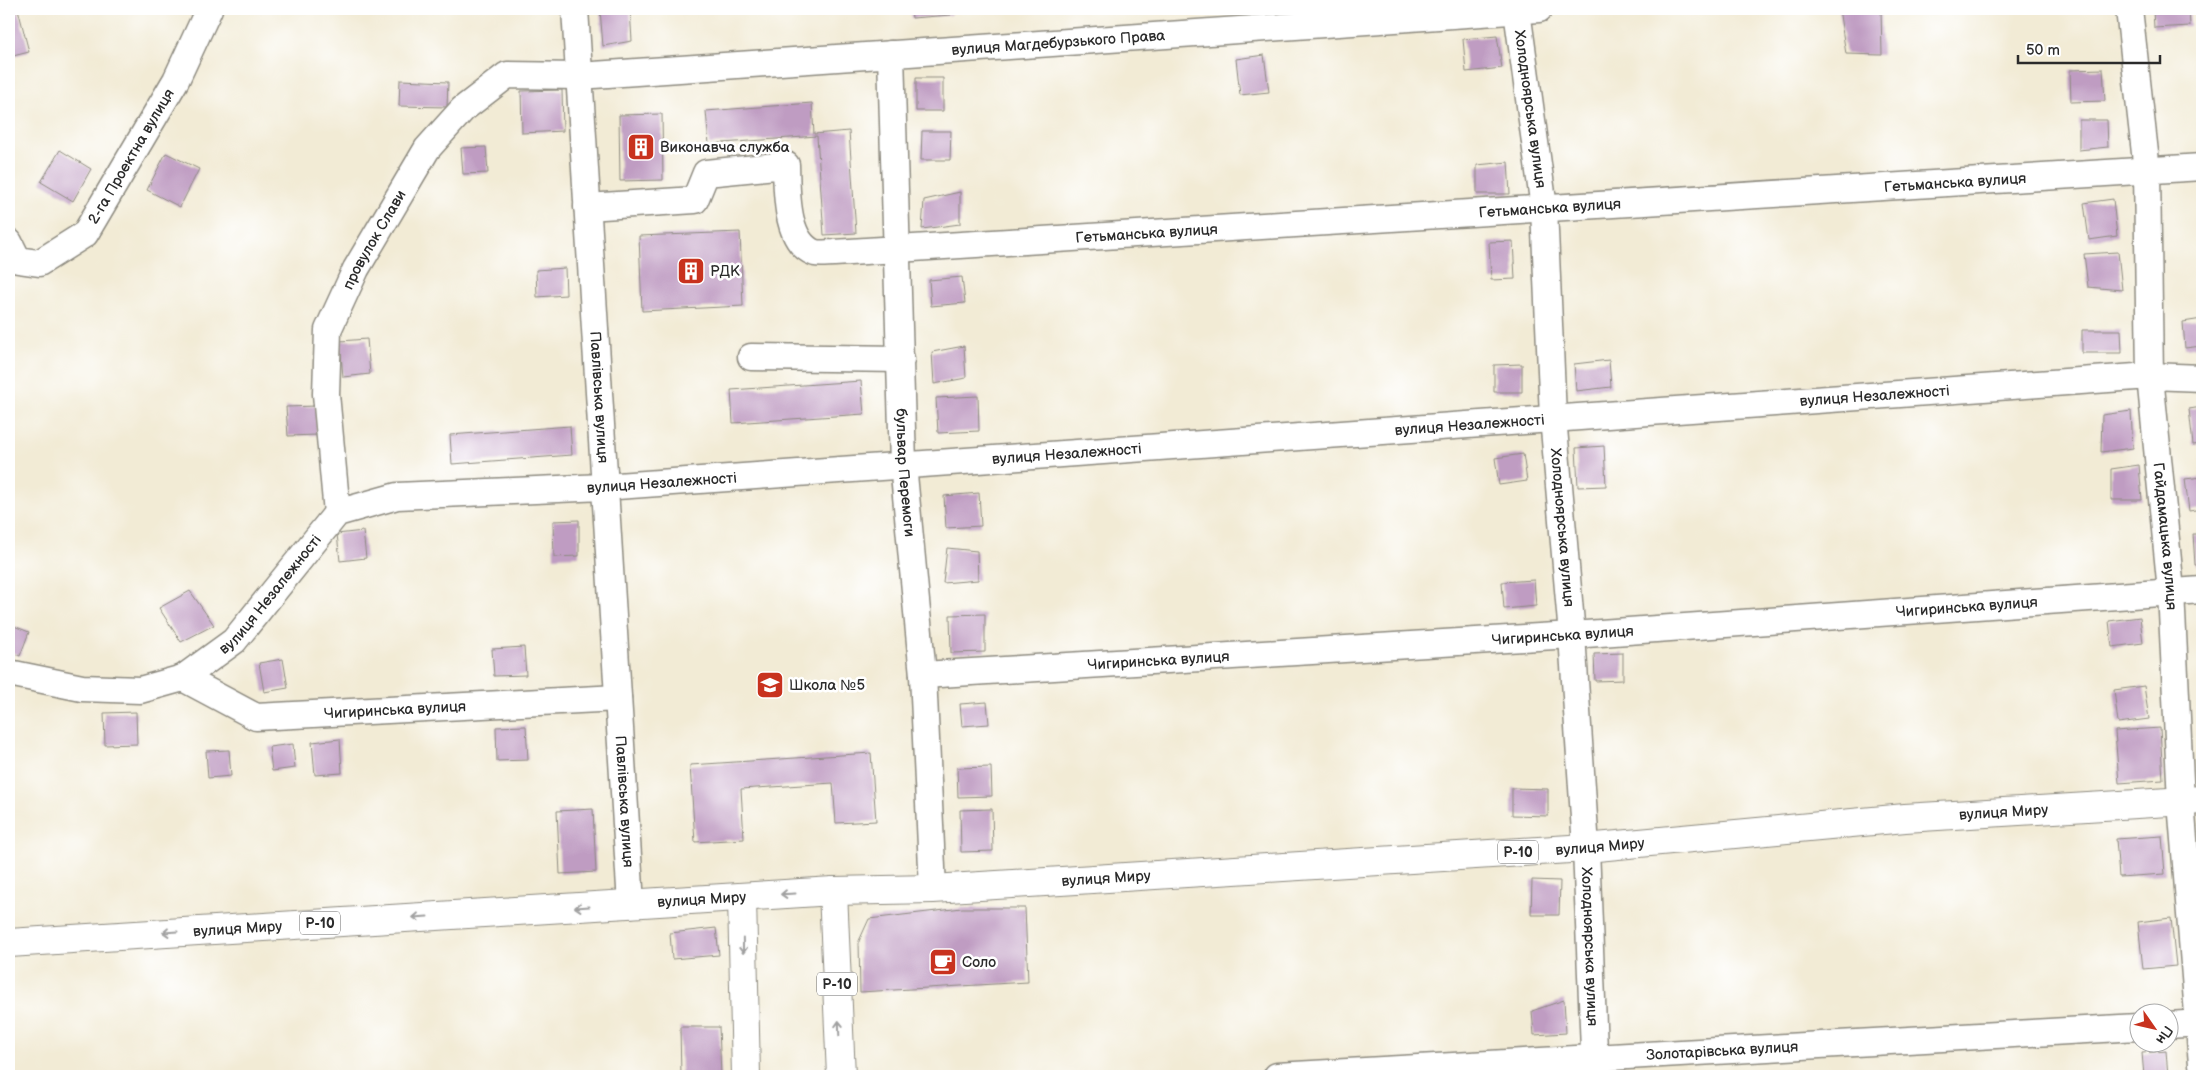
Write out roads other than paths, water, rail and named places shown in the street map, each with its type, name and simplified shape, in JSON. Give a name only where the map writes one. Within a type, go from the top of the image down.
[{"type":"main road","name":"вулиця Миру","points":[[9,943],[833,891],[933,889],[1586,848],[1905,818],[2192,801]]},
{"type":"main road","name":"Р-10","points":[[833,891],[841,1076]]},
{"type":"main road","points":[[742,897],[746,1076]]},
{"type":"street","name":"2-га Проектна вулиця","points":[[13,251],[39,263],[84,234],[176,80],[209,9]]},
{"type":"street","name":"Павлівська вулиця","points":[[575,9],[603,487],[631,904]]},
{"type":"street","name":"Гайдамацька вулиця","points":[[2129,9],[2147,171],[2150,376],[2192,801],[2202,1064]]},
{"type":"street","name":"вулиця Магдебурзького Права","points":[[579,76],[891,54],[1269,18],[1528,10]]},
{"type":"street","name":"Холодноярська вулиця","points":[[1528,10],[1544,208],[1553,417],[1572,635],[1586,848],[1595,1068]]},
{"type":"street","name":"бульвар Перемоги","points":[[891,54],[903,464],[923,675],[933,889]]},
{"type":"street","name":"провулок Слави","points":[[337,513],[326,394],[328,330],[356,269],[427,149],[463,109],[508,75],[579,76]]},
{"type":"street","name":"Гетьманська вулиця","points":[[587,207],[695,200],[706,172],[786,166],[789,218],[800,243],[815,253],[2202,167]]},
{"type":"street","points":[[751,357],[901,359]]},
{"type":"street","name":"вулиця Незалежності","points":[[9,673],[82,688],[102,689],[140,690],[183,678],[234,641],[337,513],[397,496],[603,487],[1553,417],[2150,376],[2202,378]]},
{"type":"street","name":"Чигиринська вулиця","points":[[923,675],[1572,635],[2202,590]]},
{"type":"street","name":"Чигиринська вулиця","points":[[183,678],[256,717],[618,698]]},
{"type":"street","points":[[2178,1024],[2201,1023]]},
{"type":"street","name":"Золотарівська вулиця","points":[[1277,1076],[1595,1068],[2128,1028]]},
{"type":"place","name":"Виконавча служба","points":[[641,147]]},
{"type":"place","name":"РДК","points":[[691,271]]},
{"type":"place","name":"Школа №5","points":[[770,685]]},
{"type":"place","name":"Соло","points":[[943,962]]}]
